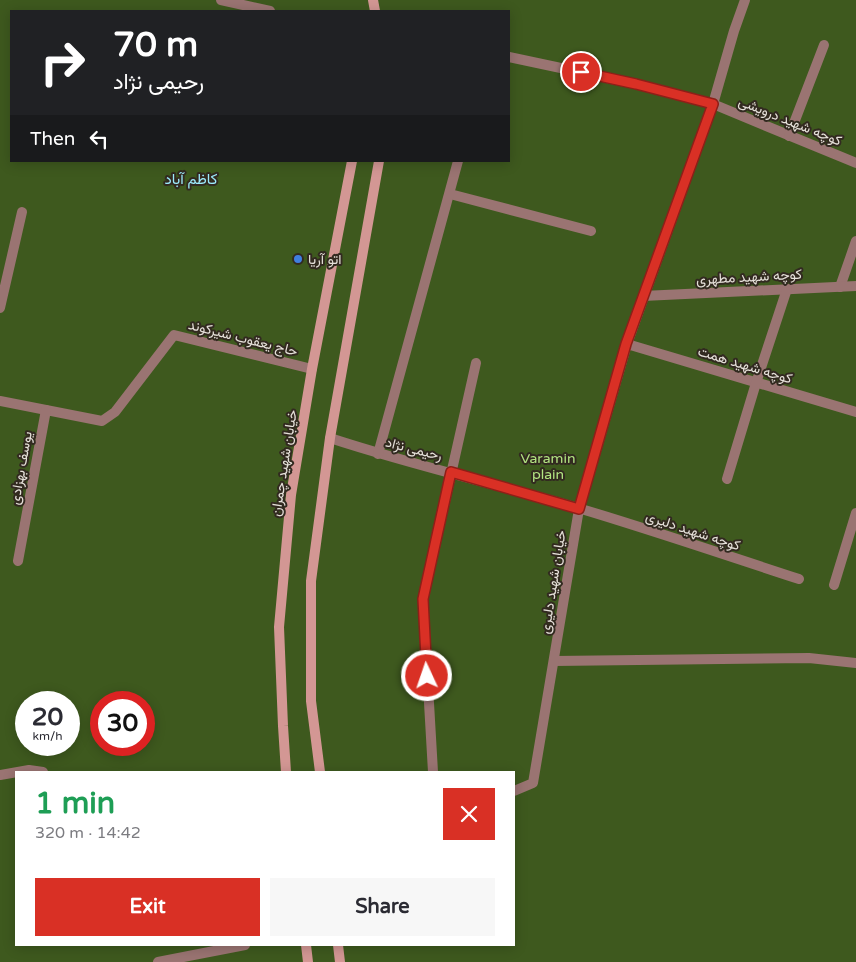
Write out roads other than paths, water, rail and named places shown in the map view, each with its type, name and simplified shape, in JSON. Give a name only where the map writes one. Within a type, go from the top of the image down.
[{"type":"main road","name":"خیابان شهید چمران","points":[[286,771],[282,726],[279,627],[291,495],[312,369],[352,162]]},
{"type":"main road","points":[[320,771],[311,701],[311,581],[330,438],[379,162]]},
{"type":"main road","points":[[306,946],[308,962]]},
{"type":"main road","points":[[338,946],[340,962]]},
{"type":"street","points":[[221,0],[266,10]]},
{"type":"street","name":"خیابان شهید دلیری","points":[[515,791],[534,782],[579,509],[626,344],[713,104],[745,0]]},
{"type":"street","points":[[790,136],[824,45]]},
{"type":"street","name":"کوچه شهید درویشی","points":[[510,57],[636,84],[713,104],[856,163]]},
{"type":"street","points":[[378,454],[458,162]]},
{"type":"street","points":[[450,194],[591,231]]},
{"type":"street","points":[[0,308],[22,212]]},
{"type":"street","points":[[840,287],[856,241]]},
{"type":"street","name":"کوچه شهید مطهری","points":[[643,296],[856,286]]},
{"type":"street","points":[[728,479],[756,382],[788,289]]},
{"type":"street","name":"حاج یعقوب شیرکوند","points":[[0,401],[102,421],[115,412],[174,335],[312,369]]},
{"type":"street","name":"کوچه شهید همت","points":[[626,344],[856,412]]},
{"type":"street","points":[[433,771],[423,599],[476,363]]},
{"type":"street","name":"یوسف بهزادی","points":[[18,561],[46,410]]},
{"type":"street","name":"رحیمی نژاد","points":[[330,438],[378,454],[451,472],[579,509]]},
{"type":"street","name":"کوچه شهید دلیری","points":[[579,509],[798,579]]},
{"type":"street","points":[[834,585],[856,513]]},
{"type":"street","points":[[554,661],[809,658],[856,664]]},
{"type":"street","points":[[0,775],[15,773]]},
{"type":"street","points":[[158,962],[241,946]]},
{"type":"place","name":"اتو آریا","points":[[298,259]]},
{"type":"district","name":"کاظم آباد","points":[[191,179]]},
{"type":"park label","name":"Varamin plain","points":[[548,466]]}]
